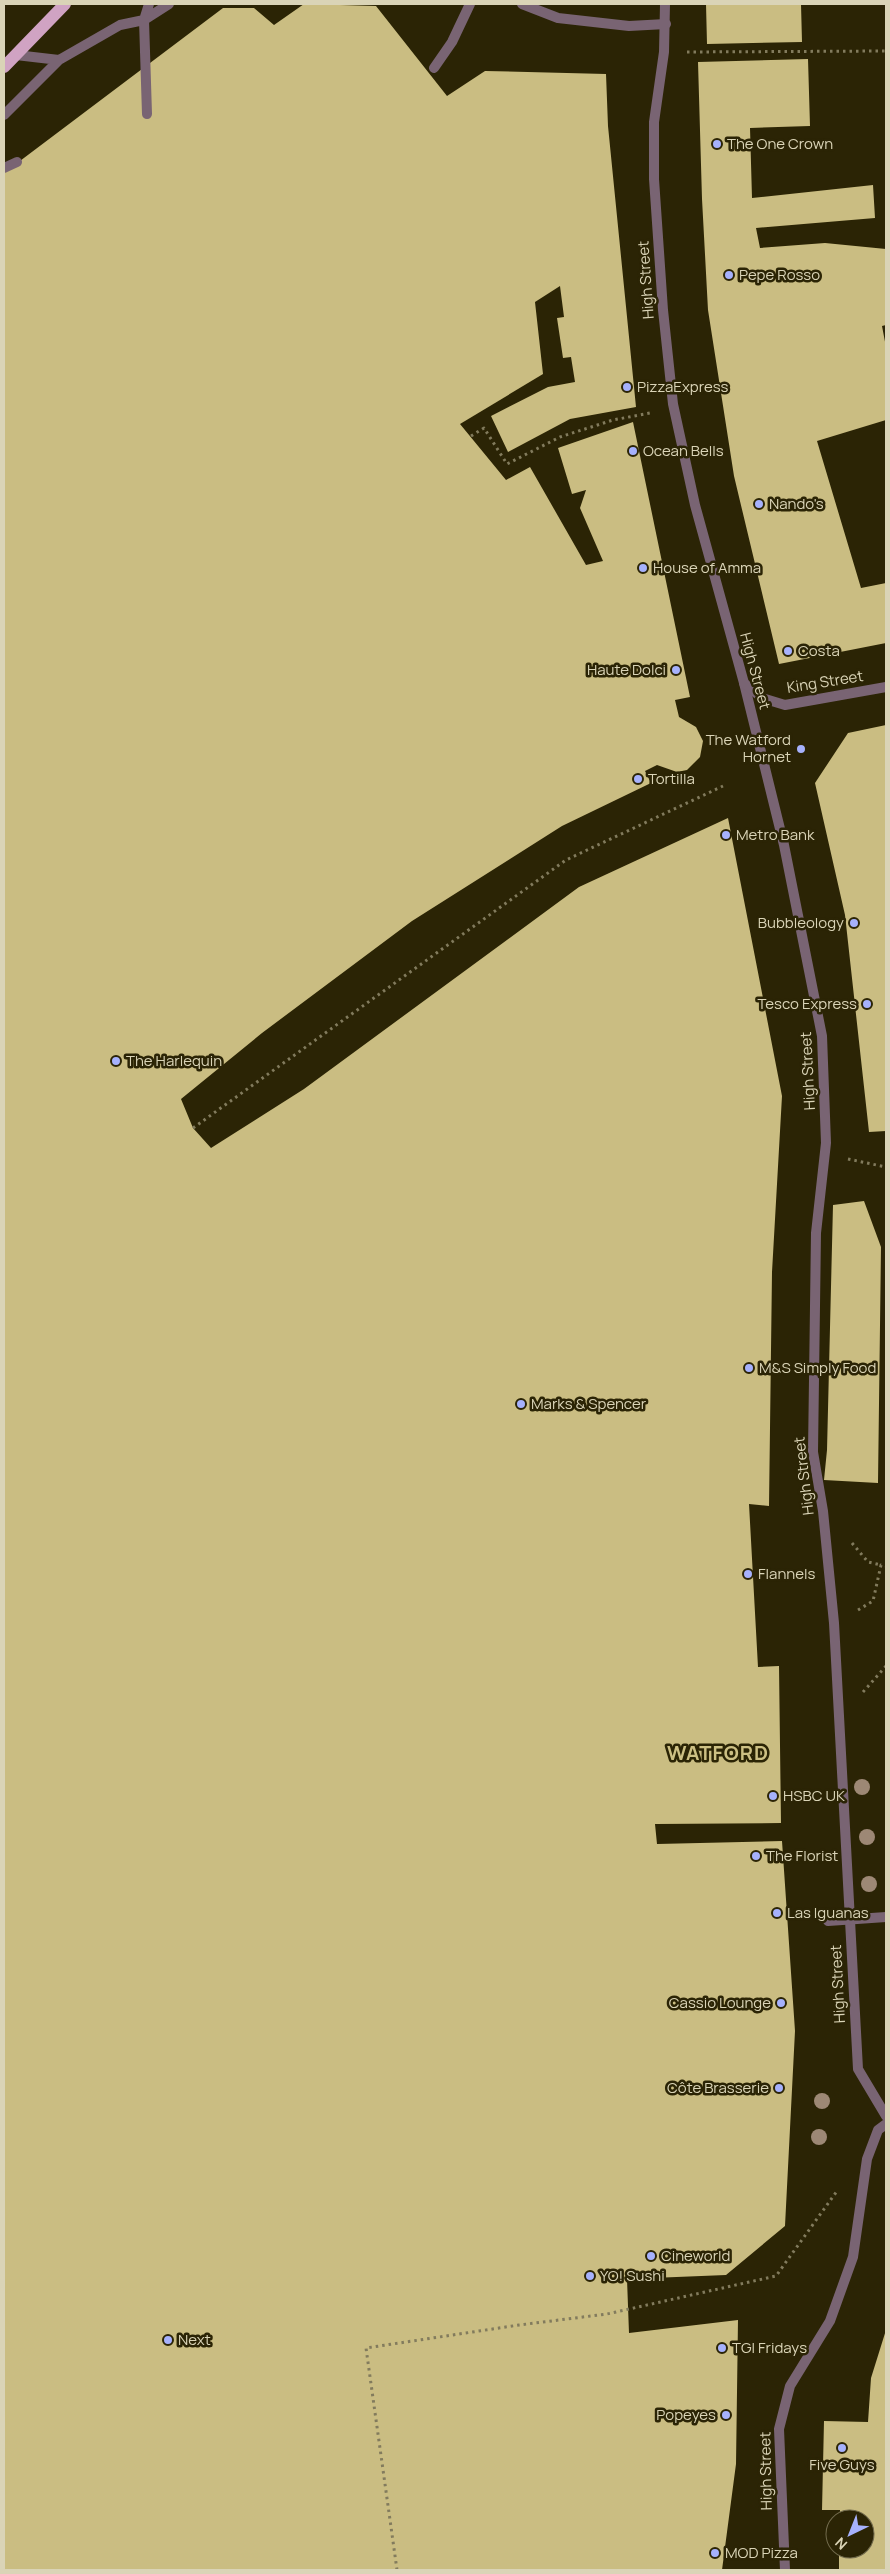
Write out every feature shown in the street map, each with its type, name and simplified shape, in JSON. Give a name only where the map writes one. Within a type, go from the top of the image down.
[{"type":"main road","points":[[4,66],[10,56],[65,4]]},
{"type":"street","points":[[147,114],[144,20],[149,4]]},
{"type":"street","points":[[4,115],[59,60],[120,25],[144,20],[169,4]]},
{"type":"street","points":[[434,68],[452,42],[470,4]]},
{"type":"street","points":[[522,4],[558,18],[629,26],[666,24]]},
{"type":"street","name":"High Street","points":[[665,4],[664,52],[654,122],[654,179],[663,310],[673,404],[700,524],[744,683],[784,845],[822,1036],[826,1120],[816,1233],[813,1452],[823,1511],[834,1623],[858,2069],[886,2116]]},
{"type":"street","points":[[10,56],[59,60]]},
{"type":"street","points":[[4,168],[17,162]]},
{"type":"street","name":"King Street","points":[[744,683],[762,698],[785,705],[886,687]]},
{"type":"street","points":[[828,1921],[886,1917]]},
{"type":"street","name":"High Street","points":[[785,2570],[779,2428],[790,2386],[830,2321],[850,2266],[867,2160],[878,2130],[886,2124]]},
{"type":"path","points":[[664,52],[886,51]]},
{"type":"path","points":[[471,436],[484,428],[507,464],[560,437],[613,420],[658,411]]},
{"type":"path","points":[[193,1128],[566,860],[723,786]]},
{"type":"path","points":[[824,1157],[859,1160],[886,1167]]},
{"type":"path","points":[[868,1562],[886,1566]]},
{"type":"path","points":[[873,1600],[881,1565]]},
{"type":"path","points":[[397,2570],[366,2348],[519,2324],[607,2314],[776,2276],[842,2184]]},
{"type":"building","points":[[304,4],[376,6],[447,96],[485,71],[606,74],[608,126],[636,407],[570,419],[508,452],[491,416],[548,387],[575,382],[571,357],[563,358],[557,318],[564,317],[560,286],[535,302],[543,374],[460,424],[506,480],[530,467],[586,565],[603,561],[580,508],[586,490],[572,494],[558,448],[633,422],[690,697],[675,700],[679,717],[696,727],[703,741],[700,757],[687,770],[677,772],[657,765],[645,771],[651,783],[562,826],[412,921],[262,1033],[181,1099],[193,1128],[211,1148],[304,1089],[579,887],[728,818],[782,1096],[772,1272],[769,1506],[749,1504],[758,1667],[779,1666],[781,1823],[655,1824],[657,1844],[782,1841],[795,2031],[785,2226],[726,2275],[627,2279],[629,2333],[738,2320],[736,2464],[722,2570],[4,2570],[4,173],[223,8],[254,8],[274,25]]},
{"type":"building","points":[[706,4],[801,4],[802,42],[707,44]]},
{"type":"building","points":[[808,59],[810,126],[750,128],[752,198],[873,185],[875,218],[756,228],[760,248],[825,243],[886,249],[886,325],[882,326],[886,347],[886,420],[817,441],[861,588],[886,583],[886,643],[779,664],[734,476],[708,310],[702,199],[698,62]]},
{"type":"building","points":[[886,725],[886,1131],[869,1132],[845,915],[815,783],[848,733]]},
{"type":"building","points":[[864,1201],[881,1247],[878,1483],[824,1480],[827,1450],[833,1205]]},
{"type":"building","points":[[886,2330],[886,2570],[839,2570],[839,2559],[875,2559],[875,2509],[822,2510],[824,2421],[868,2422],[871,2378]]},
{"type":"place","name":"The One Crown","points":[[717,144]]},
{"type":"place","name":"Pepe Rosso","points":[[729,275]]},
{"type":"place","name":"PizzaExpress","points":[[627,387]]},
{"type":"place","name":"Ocean Bells","points":[[633,451]]},
{"type":"place","name":"Nando's","points":[[759,504]]},
{"type":"place","name":"House of Amma","points":[[643,568]]},
{"type":"place","name":"Costa","points":[[788,651]]},
{"type":"place","name":"Haute Dolci","points":[[676,670]]},
{"type":"place","name":"The Watford Hornet","points":[[801,749]]},
{"type":"place","name":"Tortilla","points":[[638,779]]},
{"type":"place","name":"Metro Bank","points":[[726,835]]},
{"type":"place","name":"Bubbleology","points":[[854,923]]},
{"type":"place","name":"Tesco Express","points":[[867,1004]]},
{"type":"place","name":"The Harlequin","points":[[116,1061]]},
{"type":"place","name":"M&S Simply Food","points":[[749,1368]]},
{"type":"place","name":"Marks & Spencer","points":[[521,1404]]},
{"type":"place","name":"Flannels","points":[[748,1574]]},
{"type":"place","name":"HSBC UK","points":[[773,1796]]},
{"type":"place","name":"The Florist","points":[[756,1856]]},
{"type":"place","name":"Las Iguanas","points":[[777,1913]]},
{"type":"place","name":"Cassio Lounge","points":[[781,2003]]},
{"type":"place","name":"Côte Brasserie","points":[[779,2088]]},
{"type":"place","name":"Cineworld","points":[[651,2256]]},
{"type":"place","name":"YO! Sushi","points":[[590,2276]]},
{"type":"place","name":"Next","points":[[168,2340]]},
{"type":"place","name":"TGI Fridays","points":[[722,2348]]},
{"type":"place","name":"Popeyes","points":[[726,2415]]},
{"type":"place","name":"Five Guys","points":[[842,2448]]},
{"type":"place","name":"MOD Pizza","points":[[715,2553]]},
{"type":"district","name":"WATFORD","points":[[718,1753]]}]
